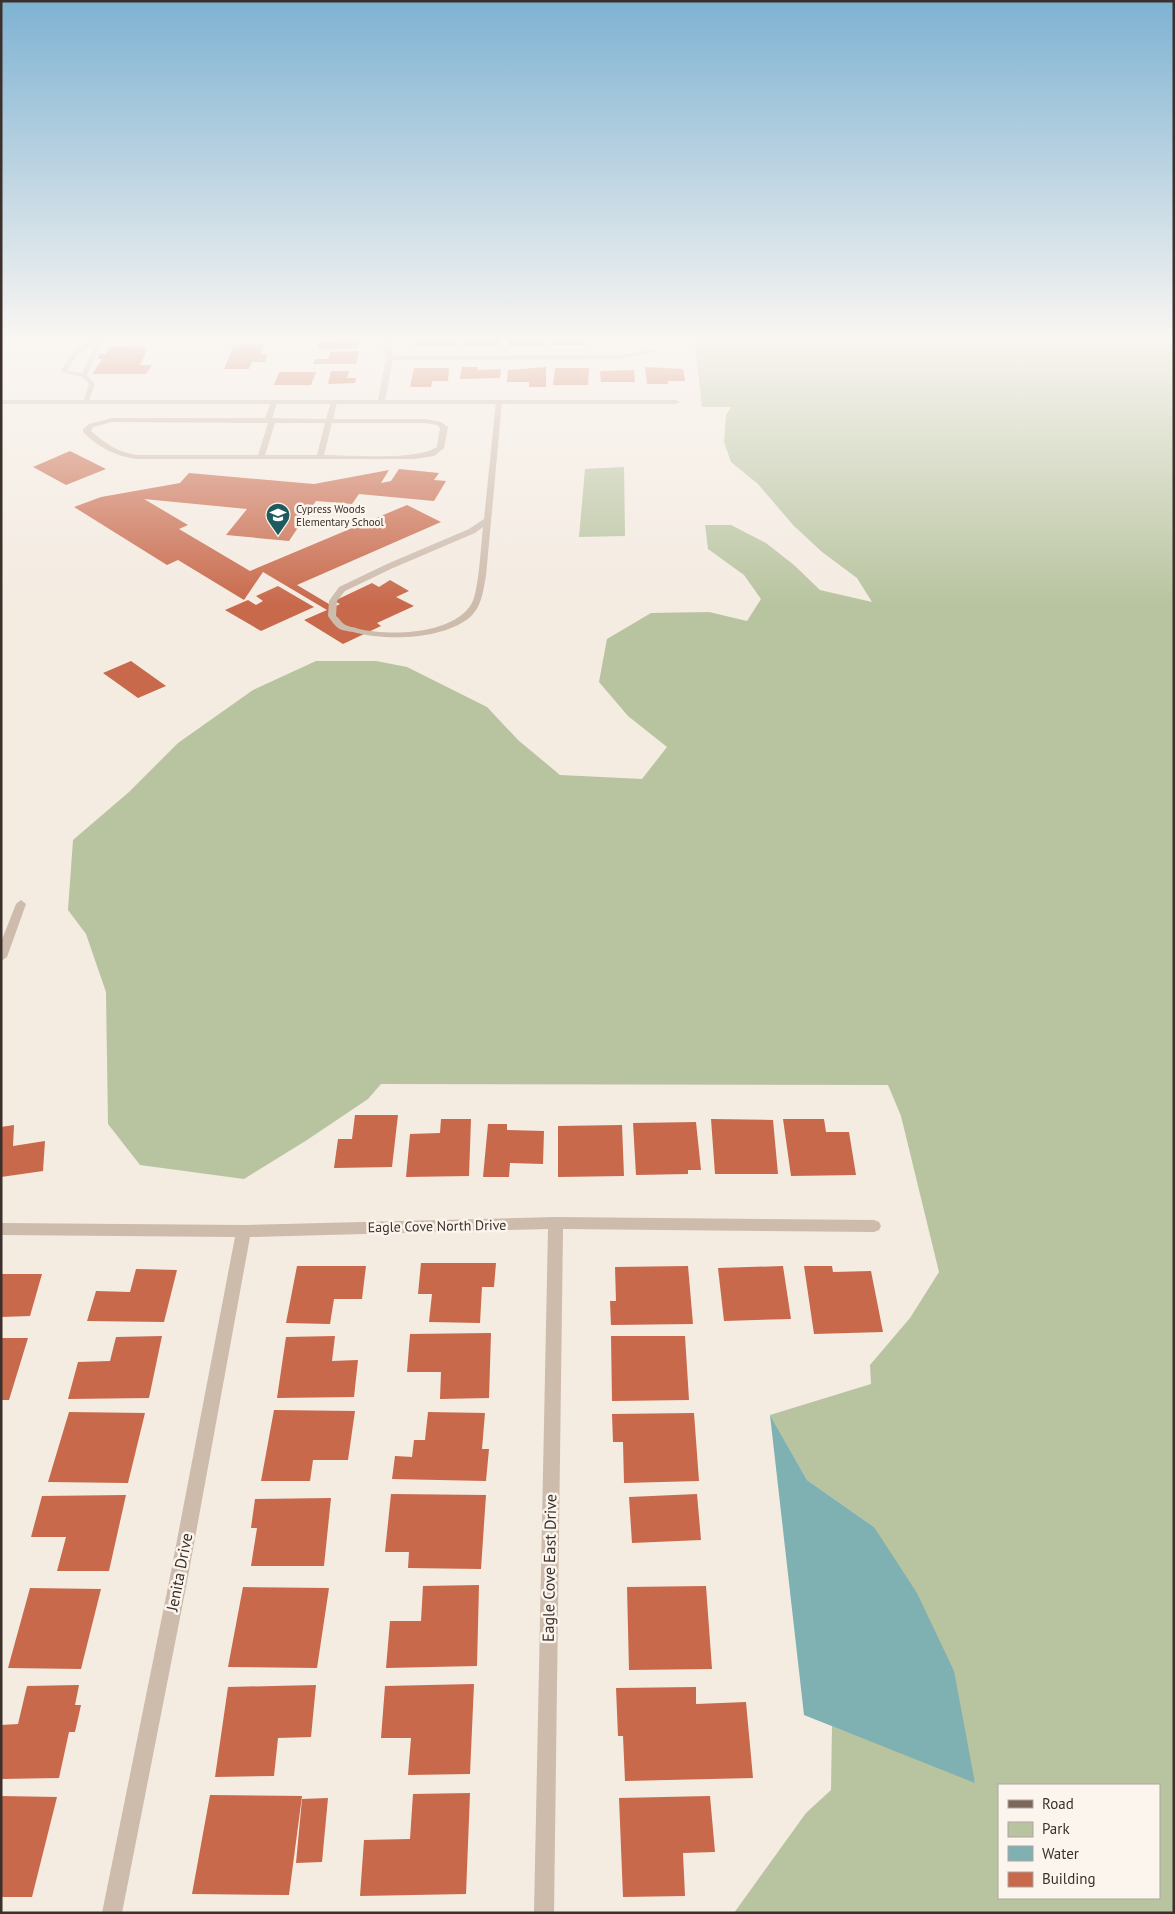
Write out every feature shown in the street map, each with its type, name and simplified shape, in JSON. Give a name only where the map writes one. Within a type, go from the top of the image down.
[{"type":"street","name":"Eagle Cove North Drive","points":[[1,1230],[244,1231],[556,1223],[874,1226]]},
{"type":"street","name":"Eagle Cove East Drive","points":[[544,1913],[556,1223]]},
{"type":"street","name":"Jenita Drive","points":[[112,1913],[178,1582],[244,1231]]},
{"type":"lane","points":[[90,426],[87,432],[110,450],[120,455],[261,457],[414,457],[430,454],[440,448],[443,426]]},
{"type":"lane","points":[[261,457],[268,426]]},
{"type":"lane","points":[[320,457],[328,426]]},
{"type":"lane","points":[[487,520],[472,531],[390,566],[342,590],[333,601],[332,616],[342,627],[366,634],[399,636],[427,632],[466,616],[477,602],[487,520],[497,426]]},
{"type":"lane","points":[[1,957],[21,904]]},
{"type":"green space","points":[[725,426],[1174,426],[1174,1913],[734,1913],[806,1813],[831,1790],[832,1726],[975,1782],[874,1527],[807,1480],[770,1415],[871,1384],[870,1365],[910,1318],[939,1272],[901,1116],[888,1085],[381,1084],[368,1099],[244,1179],[140,1165],[108,1124],[106,992],[86,934],[68,910],[73,840],[129,792],[178,743],[253,690],[316,661],[376,661],[407,667],[487,707],[518,740],[560,775],[642,779],[667,747],[628,716],[599,682],[607,639],[651,613],[709,612],[747,621],[761,599],[744,575],[708,549],[705,525],[731,525],[766,543],[794,565],[820,590],[872,602],[857,578],[822,552],[793,525],[758,484],[731,462],[724,442]]},
{"type":"green space","points":[[624,467],[625,536],[579,537],[585,469]]},
{"type":"water","points":[[770,1415],[807,1480],[874,1527],[917,1593],[954,1671],[975,1783],[804,1715]]},
{"type":"building","points":[[70,451],[106,469],[66,485],[33,467]]},
{"type":"building","points":[[399,469],[439,473],[434,480],[446,481],[434,501],[359,494],[352,504],[316,501],[289,541],[226,535],[247,509],[144,499],[188,525],[179,529],[250,571],[407,505],[441,522],[297,585],[334,607],[340,604],[334,601],[372,583],[379,587],[390,580],[409,591],[396,597],[414,606],[377,623],[381,626],[343,644],[304,620],[327,610],[263,572],[244,600],[178,560],[167,565],[74,507],[101,497],[180,483],[189,473],[314,484],[389,470],[381,483],[391,481]]},
{"type":"building","points":[[278,586],[314,607],[261,631],[225,610],[248,600],[256,605],[263,601],[256,596]]},
{"type":"building","points":[[131,661],[166,686],[138,698],[103,673]]},
{"type":"building","points":[[355,1115],[398,1115],[392,1167],[334,1168],[338,1139],[352,1139]]},
{"type":"building","points":[[441,1119],[471,1119],[469,1176],[406,1177],[410,1134],[440,1133]]},
{"type":"building","points":[[711,1119],[773,1120],[778,1174],[715,1174]]},
{"type":"building","points":[[783,1119],[824,1119],[826,1132],[849,1132],[856,1175],[791,1176]]},
{"type":"building","points":[[696,1122],[701,1170],[688,1170],[688,1174],[636,1175],[633,1123]]},
{"type":"building","points":[[488,1124],[507,1124],[507,1130],[544,1131],[543,1164],[510,1163],[509,1177],[483,1177]]},
{"type":"building","points":[[14,1125],[13,1146],[45,1141],[43,1171],[1,1177],[1,1127]]},
{"type":"building","points":[[622,1125],[624,1176],[558,1177],[558,1126]]},
{"type":"building","points":[[421,1263],[496,1263],[494,1287],[482,1287],[480,1323],[429,1322],[432,1294],[418,1294]]},
{"type":"building","points":[[297,1266],[366,1266],[362,1299],[334,1299],[330,1324],[286,1323]]},
{"type":"building","points":[[688,1266],[693,1324],[611,1325],[610,1301],[616,1301],[615,1267]]},
{"type":"building","points":[[783,1266],[791,1319],[724,1321],[718,1268]]},
{"type":"building","points":[[804,1266],[832,1266],[833,1272],[871,1271],[883,1332],[814,1334]]},
{"type":"building","points":[[136,1269],[177,1270],[164,1322],[87,1321],[96,1291],[130,1292]]},
{"type":"building","points":[[1,1274],[42,1274],[30,1316],[1,1317]]},
{"type":"building","points":[[491,1333],[489,1398],[440,1399],[441,1372],[407,1372],[410,1334]]},
{"type":"building","points":[[162,1336],[149,1398],[68,1399],[78,1362],[110,1361],[116,1337]]},
{"type":"building","points":[[335,1336],[332,1361],[358,1360],[354,1397],[277,1398],[286,1337]]},
{"type":"building","points":[[611,1336],[685,1336],[689,1400],[612,1401]]},
{"type":"building","points":[[1,1338],[28,1338],[9,1400],[1,1400]]},
{"type":"building","points":[[274,1410],[355,1411],[348,1460],[313,1460],[310,1481],[261,1481]]},
{"type":"building","points":[[69,1412],[145,1413],[128,1483],[48,1482]]},
{"type":"building","points":[[428,1412],[485,1413],[482,1449],[489,1449],[486,1481],[392,1479],[395,1456],[412,1457],[414,1440],[425,1440]]},
{"type":"building","points":[[694,1413],[699,1481],[624,1483],[623,1442],[613,1442],[612,1414]]},
{"type":"building","points":[[391,1494],[486,1495],[481,1569],[408,1568],[409,1552],[385,1552]]},
{"type":"building","points":[[697,1494],[701,1540],[632,1543],[629,1497]]},
{"type":"building","points":[[126,1495],[109,1571],[57,1571],[66,1537],[31,1537],[42,1496]]},
{"type":"building","points":[[331,1498],[324,1566],[251,1566],[257,1528],[251,1528],[255,1499]]},
{"type":"building","points":[[479,1585],[477,1666],[386,1668],[390,1621],[421,1621],[423,1586]]},
{"type":"building","points":[[706,1586],[712,1669],[629,1670],[627,1587]]},
{"type":"building","points":[[243,1587],[329,1588],[317,1668],[228,1667]]},
{"type":"building","points":[[30,1588],[101,1589],[81,1669],[8,1668]]},
{"type":"building","points":[[474,1684],[470,1774],[408,1775],[411,1738],[381,1738],[385,1686]]},
{"type":"building","points":[[79,1685],[75,1705],[81,1705],[75,1732],[69,1732],[59,1778],[1,1779],[1,1725],[18,1724],[27,1686]]},
{"type":"building","points":[[316,1685],[311,1737],[278,1738],[274,1776],[215,1777],[228,1687]]},
{"type":"building","points":[[696,1687],[696,1704],[746,1702],[753,1778],[625,1781],[623,1736],[618,1736],[616,1688]]},
{"type":"building","points":[[470,1793],[466,1894],[360,1896],[364,1840],[410,1839],[413,1794]]},
{"type":"building","points":[[210,1795],[302,1796],[289,1895],[192,1894]]},
{"type":"building","points":[[1,1796],[57,1797],[32,1897],[1,1897]]},
{"type":"building","points":[[710,1796],[715,1852],[683,1853],[685,1896],[623,1897],[619,1798]]},
{"type":"building","points":[[328,1798],[322,1862],[296,1863],[302,1799]]},
{"type":"place","name":"Cypress Woods Elementary School","points":[[278,536]]}]
